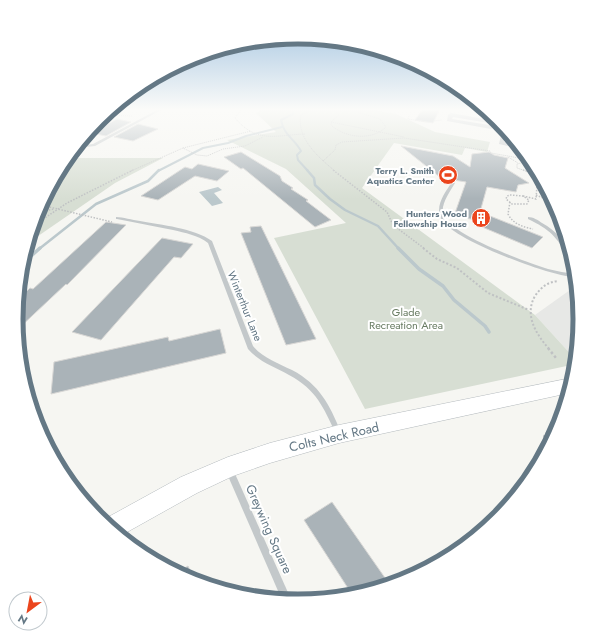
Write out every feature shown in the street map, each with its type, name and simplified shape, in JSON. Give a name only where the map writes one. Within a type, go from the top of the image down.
[{"type":"street","points":[[502,139],[501,144],[511,145]]},
{"type":"street","name":"Colts Neck Road","points":[[116,525],[164,497],[228,467],[289,447],[339,434],[565,386]]},
{"type":"lane","points":[[85,146],[94,145],[106,139]]},
{"type":"lane","points":[[453,183],[440,210],[443,219],[452,228],[469,238],[531,264],[561,274],[570,275]]},
{"type":"lane","name":"Winterthur Lane","points":[[117,218],[207,238],[210,242],[250,347],[260,357],[296,375],[317,391],[329,411],[339,434]]},
{"type":"lane","points":[[529,218],[549,227],[563,246]]},
{"type":"lane","name":"Greywing Square","points":[[228,467],[284,594]]},
{"type":"path","points":[[42,219],[56,209],[149,161],[183,148],[218,139]]},
{"type":"path","points":[[183,148],[197,155],[208,156],[223,149],[244,146],[261,139]]},
{"type":"path","points":[[307,139],[309,146],[323,161],[346,182],[387,212],[393,225],[437,259],[457,268],[488,293],[502,300],[530,310]]},
{"type":"path","points":[[323,161],[335,150],[336,145],[342,142],[394,139]]},
{"type":"path","points":[[413,139],[490,151],[491,153],[521,159]]},
{"type":"path","points":[[502,155],[518,163],[523,162]]},
{"type":"path","points":[[518,163],[516,166],[520,170],[531,173]]},
{"type":"path","points":[[522,196],[529,200],[527,204],[518,205],[506,199],[507,196],[522,196],[536,199],[536,182]]},
{"type":"path","points":[[536,195],[545,199]]},
{"type":"path","points":[[510,202],[508,214],[512,221],[522,226],[536,229]]},
{"type":"path","points":[[47,207],[103,220]]},
{"type":"path","points":[[45,211],[56,209]]},
{"type":"path","points":[[556,358],[539,338],[530,320],[530,310],[534,296],[543,285],[560,281]]},
{"type":"path","points":[[543,444],[544,434],[551,428]]},
{"type":"shaded area","points":[[218,187],[222,190],[214,193],[223,203],[212,206],[199,192]]},
{"type":"shaded area","points":[[571,289],[573,320],[571,355],[535,315]]},
{"type":"green space","name":"Glade Recreation Area","points":[[473,139],[490,142],[487,152],[465,148],[462,155],[394,143],[362,188],[535,315],[571,355],[569,365],[365,409],[274,238],[346,223],[286,169],[227,140]]},
{"type":"green space","points":[[76,158],[163,158],[115,183],[36,238],[51,198]]},
{"type":"building","points":[[123,139],[138,139],[133,141]]},
{"type":"building","points":[[401,146],[453,156],[470,167],[472,154],[489,152],[494,155],[508,158],[505,168],[529,183],[518,185],[516,192],[487,187],[480,212],[543,237],[532,248],[475,224],[476,220],[454,216],[466,182],[441,178]]},
{"type":"building","points":[[241,152],[280,176],[282,181],[293,188],[291,189],[308,200],[306,201],[331,220],[315,227],[243,168],[241,169],[224,157]]},
{"type":"building","points":[[198,164],[229,171],[217,181],[195,176],[158,200],[141,196],[185,167],[192,169]]},
{"type":"building","points":[[106,222],[126,225],[67,285],[66,284],[23,324],[24,294],[30,288],[33,289]]},
{"type":"building","points":[[261,226],[316,339],[286,345],[241,233],[251,232],[250,227]]},
{"type":"building","points":[[162,238],[193,244],[181,258],[174,257],[101,340],[72,332]]},
{"type":"building","points":[[220,329],[226,353],[51,394],[54,362],[168,337],[169,341]]},
{"type":"building","points":[[332,502],[386,580],[349,590],[304,520]]},
{"type":"building","points":[[188,566],[191,573],[183,569]]},
{"type":"waterway","points":[[158,171],[203,148],[228,143],[239,139]]},
{"type":"waterway","points":[[292,139],[301,151],[297,155],[298,160],[308,171]]},
{"type":"waterway","points":[[307,170],[314,178],[315,185],[330,199],[345,210],[378,226],[399,249]]},
{"type":"waterway","points":[[39,249],[96,204],[148,181],[158,171]]},
{"type":"waterway","points":[[30,257],[40,248]]},
{"type":"waterway","points":[[399,249],[419,269],[443,286],[454,300],[485,326],[489,332]]},
{"type":"place","name":"Terry L. Smith Aquatics Center","points":[[448,175]]},
{"type":"place","name":"Hunters Wood Fellowship House","points":[[481,218]]}]
